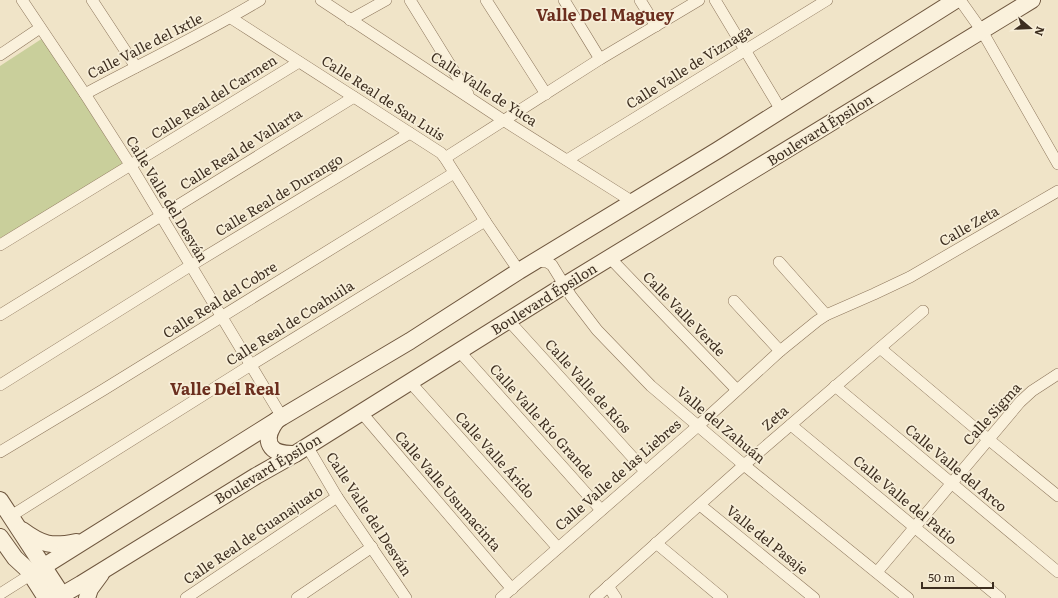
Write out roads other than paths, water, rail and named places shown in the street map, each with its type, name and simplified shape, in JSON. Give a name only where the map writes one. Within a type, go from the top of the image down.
[{"type":"street","name":"Calle Valle del Desván","points":[[22,0],[131,166],[251,365],[280,419]]},
{"type":"street","points":[[92,0],[136,67]]},
{"type":"street","name":"Calle Valle del Ixtle","points":[[85,94],[192,39],[260,0]]},
{"type":"street","name":"Calle Valle de Yuca","points":[[321,0],[503,120],[633,202]]},
{"type":"street","points":[[350,20],[386,0]]},
{"type":"street","points":[[410,0],[470,97]]},
{"type":"street","points":[[486,0],[546,94]]},
{"type":"street","points":[[564,0],[600,59]]},
{"type":"street","points":[[640,0],[656,26]]},
{"type":"street","points":[[445,158],[600,59],[699,0]]},
{"type":"street","points":[[715,0],[781,110]]},
{"type":"street","name":"Calle Valle de Viznaga","points":[[567,160],[827,0]]},
{"type":"street","points":[[0,594],[82,541],[410,341],[534,261],[718,150],[956,0]]},
{"type":"street","points":[[960,0],[982,31],[1058,164]]},
{"type":"street","name":"Boulevard Épsilon","points":[[61,597],[460,352],[565,285],[1032,0]]},
{"type":"street","name":"Calle Real de San Luis","points":[[231,18],[441,153],[519,271]]},
{"type":"street","points":[[0,55],[40,28]]},
{"type":"street","name":"Calle Real del Carmen","points":[[0,245],[299,62]]},
{"type":"street","name":"Calle Real de Vallarta","points":[[0,315],[354,97]]},
{"type":"street","name":"Calle Real de Durango","points":[[0,385],[190,266],[410,133]]},
{"type":"street","name":"Calle Real del Cobre","points":[[0,452],[454,173]]},
{"type":"street","name":"Calle Zeta","points":[[895,285],[1058,191]]},
{"type":"street","name":"Calle Real de Coahuila","points":[[14,521],[251,365],[485,221]]},
{"type":"street","name":"Calle Valle Verde","points":[[610,258],[737,390]]},
{"type":"street","name":"Valle del Zahuán","points":[[534,261],[547,262],[552,265],[571,296],[590,321],[651,386],[699,425],[744,465],[908,598]]},
{"type":"street","points":[[779,262],[826,315]]},
{"type":"street","name":"Calle Valle de las Liebres","points":[[501,598],[699,425],[802,332],[826,315],[895,285]]},
{"type":"street","points":[[734,301],[780,351]]},
{"type":"street","name":"Zeta","points":[[595,598],[744,465],[923,311]]},
{"type":"street","name":"Calle Valle de Ríos","points":[[509,321],[645,471]]},
{"type":"street","points":[[880,348],[1058,496]]},
{"type":"street","name":"Calle Valle Río Grande","points":[[460,352],[601,510]]},
{"type":"street","name":"Calle Sigma","points":[[877,572],[950,483],[1020,402],[1032,391],[1058,374]]},
{"type":"street","name":"Calle Valle Árido","points":[[410,382],[558,548]]},
{"type":"street","name":"Calle Valle del Arco","points":[[835,386],[1058,572]]},
{"type":"street","name":"Calle Valle Usumacinta","points":[[361,412],[512,589]]},
{"type":"street","points":[[280,419],[269,433],[270,445],[278,453],[301,450]]},
{"type":"street","name":"Calle Valle del Patio","points":[[791,425],[1000,598]]},
{"type":"street","name":"Calle Valle del Desván","points":[[301,450],[372,547],[406,598]]},
{"type":"street","name":"Calle Real de Guanajuato","points":[[186,598],[337,498]]},
{"type":"street","points":[[0,500],[14,521],[37,570],[46,598]]},
{"type":"street","name":"Valle del Pasaje","points":[[700,504],[814,598]]},
{"type":"street","points":[[14,521],[32,538],[46,544],[62,545],[82,541]]},
{"type":"street","points":[[0,537],[15,558],[28,570],[37,570],[61,597]]},
{"type":"street","points":[[656,544],[722,598]]},
{"type":"street","points":[[297,598],[372,547]]},
{"type":"street","points":[[88,598],[90,590],[105,569]]},
{"type":"street","points":[[608,586],[616,598]]},
{"type":"district","name":"Valle Del Maguey","points":[[605,15]]},
{"type":"district","name":"Valle Del Real","points":[[225,389]]}]
